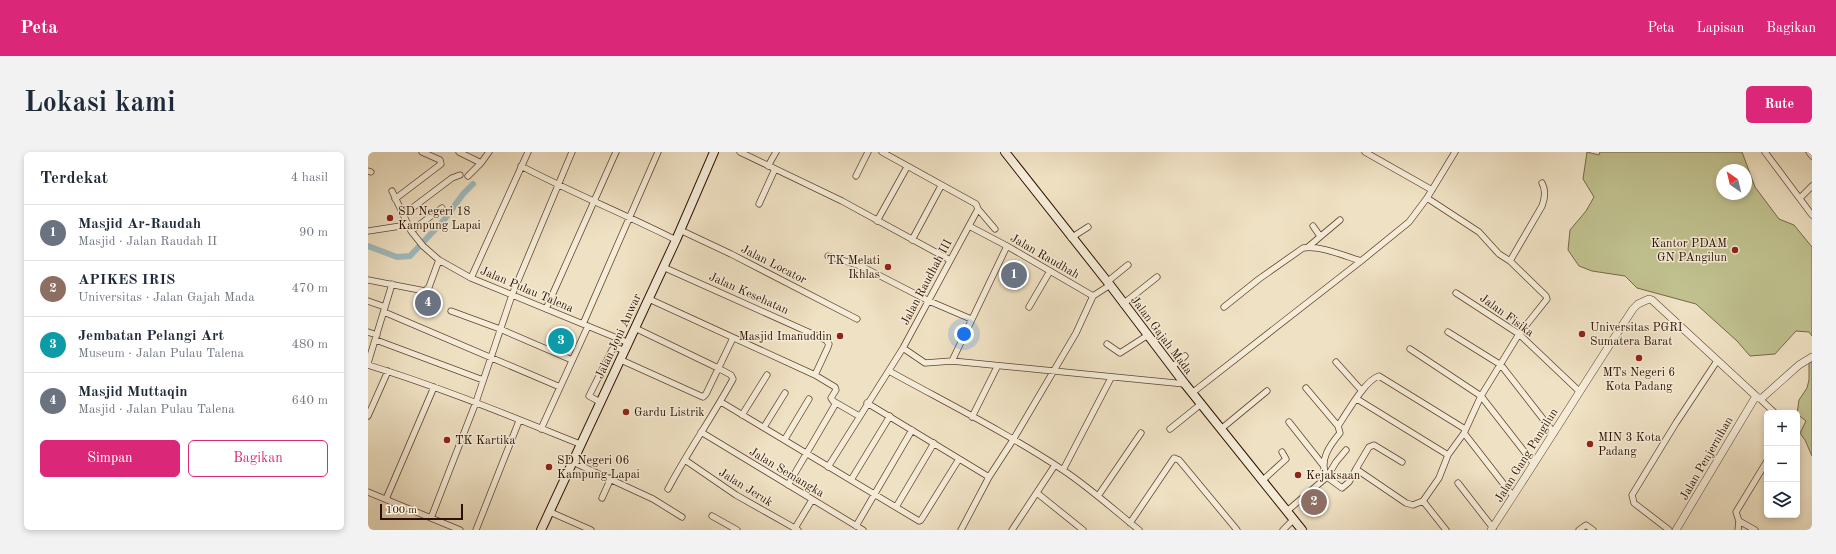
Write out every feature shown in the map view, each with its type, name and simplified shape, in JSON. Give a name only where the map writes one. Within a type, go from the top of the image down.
[{"type":"main road","name":"Jalan Joni Anwar","points":[[541,530],[580,444],[629,343],[714,152]]},
{"type":"main road","name":"Jalan Gajah Mada","points":[[1005,152],[1192,393],[1302,530]]},
{"type":"street","points":[[395,199],[441,164],[440,160],[422,152]]},
{"type":"street","points":[[459,152],[481,164]]},
{"type":"street","points":[[468,176],[481,164],[489,152]]},
{"type":"street","points":[[471,278],[528,152]]},
{"type":"street","points":[[431,518],[476,402],[512,295],[572,152]]},
{"type":"street","points":[[546,309],[616,152]]},
{"type":"street","points":[[541,428],[572,360],[658,152]]},
{"type":"street","points":[[740,152],[842,201],[950,260]]},
{"type":"street","points":[[768,166],[776,152]]},
{"type":"street","points":[[856,176],[868,152]]},
{"type":"street","points":[[882,152],[976,204],[978,209],[995,229]]},
{"type":"street","points":[[1365,152],[1432,190]]},
{"type":"street","points":[[1192,393],[1402,228],[1427,198],[1455,152]]},
{"type":"street","points":[[1765,152],[1812,215]]},
{"type":"street","points":[[1809,152],[1812,156]]},
{"type":"street","points":[[522,166],[557,186],[630,217],[676,240]]},
{"type":"street","points":[[877,221],[907,167]]},
{"type":"street","points":[[759,204],[775,169]]},
{"type":"street","points":[[403,215],[455,176],[460,175]]},
{"type":"street","points":[[1510,261],[1542,206],[1545,193],[1542,183]]},
{"type":"street","points":[[912,240],[941,186]]},
{"type":"street","points":[[1800,198],[1812,186]]},
{"type":"street","points":[[392,191],[411,231],[442,208]]},
{"type":"street","points":[[1356,469],[1406,503],[1414,505],[1423,501],[1442,473],[1448,455],[1464,431],[1481,396],[1519,334],[1547,298],[1510,261],[1499,254],[1479,232],[1427,198]]},
{"type":"street","name":"Jalan Raudhah III","points":[[828,467],[903,348],[978,209]]},
{"type":"street","points":[[1224,307],[1300,250],[1308,247],[1340,220]]},
{"type":"street","points":[[368,231],[407,224]]},
{"type":"street","name":"Jalan Raudhah","points":[[969,226],[1007,246],[1093,296]]},
{"type":"street","points":[[1313,226],[1320,236]]},
{"type":"street","points":[[1072,238],[1088,227]]},
{"type":"street","name":"Jalan Locator","points":[[680,230],[731,254],[857,318]]},
{"type":"street","name":"Jalan Pulau Talena","points":[[411,231],[423,246],[439,260],[471,278],[629,343]]},
{"type":"street","points":[[952,361],[1007,246]]},
{"type":"street","points":[[1308,247],[1361,260]]},
{"type":"street","points":[[828,256],[861,266],[929,301],[971,320]]},
{"type":"street","points":[[368,280],[425,291],[429,287],[439,260]]},
{"type":"street","points":[[961,530],[989,477],[1013,440],[1076,333],[1093,296],[1128,265]]},
{"type":"street","name":"Jalan Kesehatan","points":[[663,267],[826,340],[829,344],[815,375]]},
{"type":"street","points":[[1030,307],[1050,271]]},
{"type":"street","points":[[1123,304],[1158,276]]},
{"type":"street","points":[[392,284],[368,364],[476,402],[519,421],[541,428],[580,444]]},
{"type":"street","name":"Jalan Fisika","points":[[1456,293],[1519,334],[1578,391]]},
{"type":"street","points":[[648,299],[815,375],[835,387],[836,390],[831,399],[859,416]]},
{"type":"street","name":"Jalan Gang Pangilun","points":[[1492,529],[1554,433],[1578,391],[1633,309],[1638,304],[1649,299],[1652,300],[1717,361]]},
{"type":"street","points":[[368,301],[560,387]]},
{"type":"street","points":[[451,311],[500,329],[572,360]]},
{"type":"street","points":[[635,328],[718,368],[731,375],[733,378],[721,402],[701,432],[668,489]]},
{"type":"street","points":[[368,332],[483,380]]},
{"type":"street","points":[[1448,332],[1501,365],[1554,433]]},
{"type":"street","points":[[1107,344],[1120,353],[1148,335]]},
{"type":"street","points":[[621,360],[703,397],[706,394],[733,338]]},
{"type":"street","points":[[600,402],[590,396],[612,350],[615,347],[625,351]]},
{"type":"street","points":[[903,348],[924,363],[952,361],[997,367],[1185,384]]},
{"type":"street","points":[[1410,349],[1481,396],[1534,464]]},
{"type":"street","points":[[1172,367],[1185,356]]},
{"type":"street","name":"Jalan Penjernihan","points":[[1676,530],[1758,398],[1798,365],[1812,357]]},
{"type":"street","points":[[1669,530],[1634,503],[1632,495],[1676,423],[1717,361],[1772,410]]},
{"type":"street","points":[[1336,362],[1362,391]]},
{"type":"street","points":[[972,417],[997,367]]},
{"type":"street","points":[[368,416],[388,371]]},
{"type":"street","points":[[889,371],[1013,440],[1063,470],[1098,496],[1137,529]]},
{"type":"street","points":[[742,415],[767,375]]},
{"type":"street","points":[[1338,426],[1362,391],[1375,377],[1379,376],[1464,431],[1513,496]]},
{"type":"street","points":[[1063,470],[1111,378]]},
{"type":"street","points":[[386,499],[434,387]]},
{"type":"street","points":[[1306,388],[1338,426],[1340,433],[1327,452],[1323,465]]},
{"type":"street","points":[[1221,429],[1267,391]]},
{"type":"street","points":[[764,427],[785,393]]},
{"type":"street","points":[[785,439],[809,399]]},
{"type":"street","points":[[1357,399],[1448,455]]},
{"type":"street","points":[[721,402],[785,439],[828,467],[919,521],[959,458]]},
{"type":"street","points":[[788,485],[836,403]]},
{"type":"street","points":[[867,403],[989,477]]},
{"type":"street","points":[[1170,429],[1201,404]]},
{"type":"street","points":[[851,480],[890,416]]},
{"type":"street","points":[[476,530],[519,421]]},
{"type":"street","points":[[1289,422],[1323,465],[1327,477],[1342,488],[1349,482],[1369,447],[1374,445],[1402,462]]},
{"type":"street","points":[[856,526],[912,430]]},
{"type":"street","name":"Jalan Semangka","points":[[701,432],[863,530]]},
{"type":"street","points":[[1098,496],[1141,433]]},
{"type":"street","points":[[896,507],[934,443]]},
{"type":"street","points":[[1287,510],[1327,477],[1336,462],[1346,450]]},
{"type":"street","points":[[1263,480],[1286,459],[1282,452]]},
{"type":"street","points":[[1130,523],[1174,458],[1180,462],[1237,530]]},
{"type":"street","name":"Jalan Jeruk","points":[[685,460],[736,495],[796,529]]},
{"type":"street","points":[[573,462],[612,478],[653,499],[682,517]]},
{"type":"street","points":[[1012,530],[1055,465]]},
{"type":"street","points":[[1738,530],[1739,521],[1736,512],[1764,466]]},
{"type":"street","points":[[602,498],[612,478]]},
{"type":"street","points":[[1458,483],[1492,529]]},
{"type":"street","points":[[368,492],[460,530]]},
{"type":"street","points":[[1037,493],[1083,530]]},
{"type":"street","points":[[796,529],[812,500]]},
{"type":"street","points":[[1423,501],[1446,530]]},
{"type":"street","points":[[550,512],[591,530]]},
{"type":"street","points":[[712,516],[737,530]]},
{"type":"street","points":[[1283,530],[1294,520]]},
{"type":"street","points":[[1739,521],[1755,530]]},
{"type":"street","points":[[1579,530],[1586,525],[1593,530]]},
{"type":"green space","points":[[1587,152],[1599,155],[1600,152],[1742,152],[1746,164],[1716,164],[1716,200],[1752,200],[1752,179],[1755,187],[1779,219],[1794,225],[1812,247],[1812,336],[1809,332],[1796,331],[1775,354],[1750,356],[1737,341],[1696,304],[1637,288],[1625,276],[1592,271],[1579,266],[1568,250],[1570,230],[1586,211],[1594,197],[1583,179]]},
{"type":"green space","points":[[1812,361],[1812,456],[1800,433],[1806,421],[1800,416],[1800,410],[1798,410],[1799,400],[1807,388],[1809,380],[1809,363]]},
{"type":"waterway","points":[[368,246],[397,257],[410,256],[444,220],[463,194],[473,184]]},
{"type":"place","name":"SD Negeri 18 Kampung Lapai","points":[[390,218]]},
{"type":"place","name":"Kantor PDAM GN PAngilun","points":[[1735,250]]},
{"type":"place","name":"TK Melati Ikhlas","points":[[888,267]]},
{"type":"place","name":"Masjid Ar-Raudah","points":[[1014,275]]},
{"type":"place","name":"Masjid Muttaqin","points":[[428,303]]},
{"type":"place","name":"Universitas PGRI Sumatera Barat","points":[[1582,334]]},
{"type":"place","name":"Masjid Imanuddin","points":[[840,336]]},
{"type":"place","name":"Jembatan Pelangi Art","points":[[561,341]]},
{"type":"place","name":"MTs Negeri 6 Kota Padang","points":[[1639,358]]},
{"type":"place","name":"Gardu Listrik","points":[[626,412]]},
{"type":"place","name":"TK Kartika","points":[[447,440]]},
{"type":"place","name":"MIN 3 Kota Padang","points":[[1590,444]]},
{"type":"place","name":"SD Negeri 06 Kampung Lapai","points":[[549,467]]},
{"type":"place","name":"Kejaksaan","points":[[1298,475]]},
{"type":"place","name":"APIKES IRIS","points":[[1314,502]]}]
